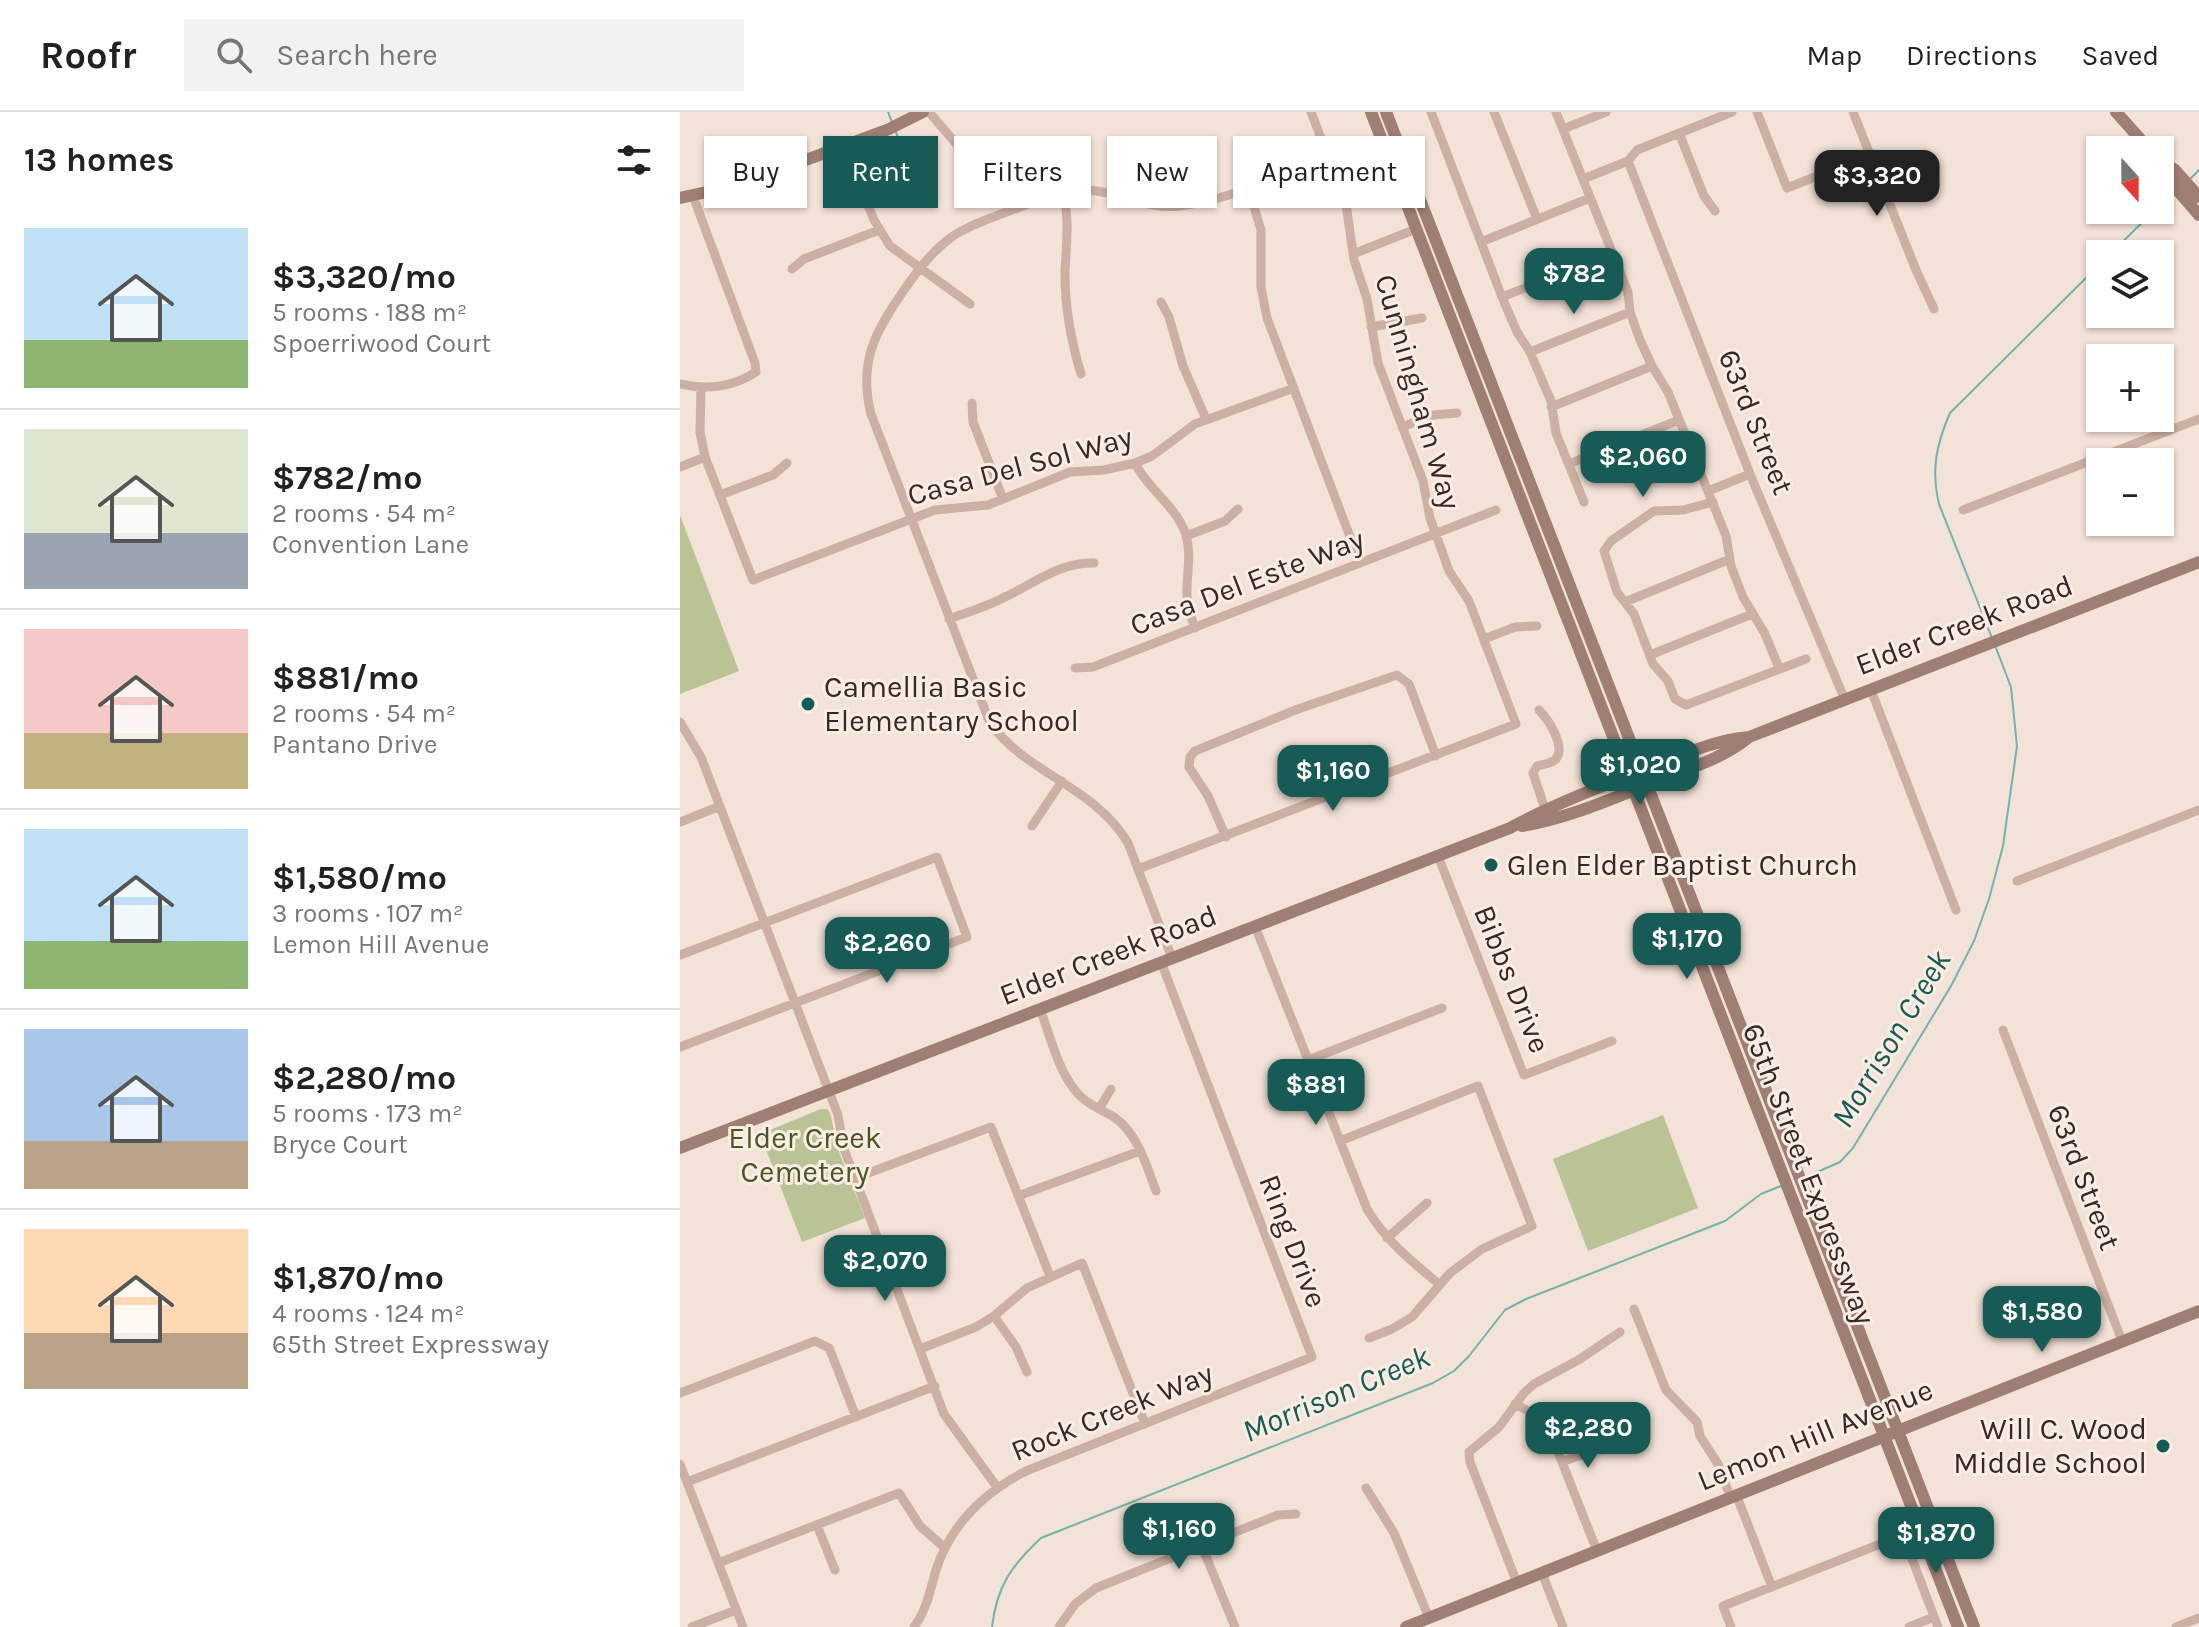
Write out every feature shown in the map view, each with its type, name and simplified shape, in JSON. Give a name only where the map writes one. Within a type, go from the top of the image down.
[{"type":"main road","points":[[870,136],[926,112]]},
{"type":"main road","name":"65th Street Expressway","points":[[1371,112],[1781,1172],[1798,1196],[1898,1430],[1974,1627]]},
{"type":"main road","name":"65th Street Expressway","points":[[1386,112],[1794,1166],[1798,1196],[1883,1435],[1958,1627]]},
{"type":"main road","points":[[2116,112],[2137,136]]},
{"type":"main road","points":[[686,197],[739,185],[823,154]]},
{"type":"main road","points":[[2174,177],[2193,196],[2199,215]]},
{"type":"main road","name":"Elder Creek Road","points":[[680,1148],[1510,828],[1545,809],[1641,771],[1724,739],[1749,737],[2199,562]]},
{"type":"main road","name":"Elder Creek Road","points":[[1510,828],[1550,821],[1647,785],[1731,752],[1749,737]]},
{"type":"main road","name":"Lemon Hill Avenue","points":[[1406,1627],[2199,1311]]},
{"type":"street","points":[[926,112],[954,142]]},
{"type":"street","name":"Cunningham Way","points":[[1311,112],[1321,136]]},
{"type":"street","points":[[1431,112],[1502,297],[1517,332],[1530,352],[1551,407],[1556,433],[1584,502]]},
{"type":"street","points":[[1494,112],[1537,219]]},
{"type":"street","points":[[1556,112],[1628,292],[1630,312],[1652,366],[1666,387],[1726,536],[1730,559],[1752,614],[1765,634],[1779,668]]},
{"type":"street","points":[[1563,129],[1606,112]]},
{"type":"street","points":[[1583,179],[1628,161],[1637,150],[1732,112]]},
{"type":"street","points":[[1757,112],[1787,188],[1870,155]]},
{"type":"street","points":[[1853,112],[1934,309]]},
{"type":"street","points":[[1679,133],[1704,196],[1715,211]]},
{"type":"street","name":"63rd Street","points":[[1628,161],[1750,474],[1845,700]]},
{"type":"street","name":"Ring Drive","points":[[1091,191],[1103,191],[1142,203],[1168,206],[1195,203],[1233,192]]},
{"type":"street","points":[[680,384],[701,387],[733,383],[756,372],[755,363],[686,197]]},
{"type":"street","points":[[1481,242],[1590,198]]},
{"type":"street","points":[[870,208],[890,246],[970,304]]},
{"type":"street","name":"Ring Drive","points":[[1021,208],[963,230],[942,244],[919,269],[879,327],[869,356],[866,384],[871,414],[990,723],[1014,750],[1093,802],[1112,819],[1128,843],[1166,960],[1312,1357]]},
{"type":"street","points":[[1067,208],[1069,219],[1066,295],[1072,340],[1081,374]]},
{"type":"street","points":[[1254,208],[1261,230],[1262,300],[1360,563]]},
{"type":"street","name":"Cunningham Way","points":[[1347,208],[1353,254],[1367,299],[1378,363],[1423,481],[1435,534],[1449,571],[1469,601],[1516,724],[1436,756]]},
{"type":"street","points":[[1353,254],[1416,229]]},
{"type":"street","points":[[792,269],[804,259],[879,230]]},
{"type":"street","points":[[1502,297],[1613,253]]},
{"type":"street","points":[[1161,302],[1169,317],[1183,366],[1206,419]]},
{"type":"street","points":[[1530,352],[1630,312]]},
{"type":"street","points":[[1371,327],[1422,318]]},
{"type":"street","points":[[1551,407],[1652,366]]},
{"type":"street","points":[[701,387],[700,432],[705,457],[720,495],[773,475],[787,463]]},
{"type":"street","name":"Casa Del Sol Way","points":[[720,495],[753,580],[935,510],[975,507],[1070,472],[1104,470],[1135,463],[1152,456],[1184,431],[1206,419],[1294,388]]},
{"type":"street","points":[[972,403],[973,422],[1003,499]]},
{"type":"street","points":[[1402,427],[1433,415],[1457,413]]},
{"type":"street","points":[[1963,510],[2199,419]]},
{"type":"street","points":[[1569,464],[1679,420]]},
{"type":"street","points":[[680,467],[705,457]]},
{"type":"street","points":[[1135,463],[1144,479],[1175,513],[1186,536],[1190,568],[1187,601],[1195,628]]},
{"type":"street","points":[[1708,491],[1750,474]]},
{"type":"street","points":[[1713,502],[1683,510],[1654,511],[1611,541],[1604,551],[1617,592],[1634,614],[1658,671],[1668,681],[1675,699],[1686,705],[1806,659]]},
{"type":"street","points":[[1186,536],[1225,521],[1238,509]]},
{"type":"street","name":"Casa Del Este Way","points":[[1075,668],[1093,667],[1496,510]]},
{"type":"street","points":[[1625,602],[1730,559]]},
{"type":"street","points":[[949,619],[1007,597],[1036,580],[1075,565],[1094,563]]},
{"type":"street","points":[[1650,655],[1752,614]]},
{"type":"street","points":[[1484,639],[1515,627],[1537,626]]},
{"type":"street","points":[[1138,869],[1226,837],[1436,756],[1409,684],[1397,675],[1298,709],[1195,751],[1190,757],[1189,767],[1208,796],[1226,837]]},
{"type":"street","points":[[1871,690],[1956,910]]},
{"type":"street","points":[[1539,710],[1548,718],[1559,747],[1557,758],[1551,763],[1537,766],[1533,773],[1545,809]]},
{"type":"street","points":[[680,722],[701,757],[765,923],[828,1091],[855,1178],[951,1427],[997,1487]]},
{"type":"street","points":[[1032,826],[1062,781]]},
{"type":"street","points":[[680,822],[720,806]]},
{"type":"street","points":[[2017,881],[2199,810]]},
{"type":"street","name":"Bibbs Drive","points":[[1438,856],[1524,1075],[1612,1041]]},
{"type":"street","points":[[680,955],[937,857],[967,937],[680,1047]]},
{"type":"street","points":[[1255,926],[1367,1209],[1387,1238],[1439,1284]]},
{"type":"street","points":[[1308,1060],[1442,1008]]},
{"type":"street","points":[[1040,1009],[1068,1080],[1080,1096],[1123,1125],[1140,1151],[1156,1191]]},
{"type":"street","name":"63rd Street","points":[[2003,1030],[2122,1341]]},
{"type":"street","points":[[1340,1141],[1478,1086],[1532,1226],[1482,1249],[1464,1261],[1439,1284],[1412,1317],[1369,1338]]},
{"type":"street","points":[[1099,1109],[1111,1089]]},
{"type":"street","points":[[855,1178],[991,1127],[1050,1276]]},
{"type":"street","points":[[1018,1196],[1140,1151]]},
{"type":"street","points":[[1387,1238],[1427,1203]]},
{"type":"street","points":[[886,1259],[921,1246],[940,1244]]},
{"type":"street","points":[[920,1349],[976,1327],[1027,1288],[1082,1263],[1145,1424]]},
{"type":"street","points":[[1634,1309],[1666,1390],[1697,1422],[1700,1436],[1733,1495],[1772,1587]]},
{"type":"street","points":[[994,1316],[1016,1347],[1027,1372]]},
{"type":"street","points":[[1517,1583],[1470,1462],[1469,1452],[1499,1427],[1534,1384],[1580,1359],[1620,1332]]},
{"type":"street","points":[[680,1393],[815,1341],[829,1348],[856,1417]]},
{"type":"street","name":"Rock Creek Way","points":[[914,1627],[928,1602],[945,1548],[970,1512],[997,1487],[1026,1471],[1312,1357]]},
{"type":"street","points":[[687,1482],[935,1386]]},
{"type":"street","points":[[1515,1404],[1536,1415],[1544,1424],[1597,1551]]},
{"type":"street","points":[[1562,1462],[1602,1447]]},
{"type":"street","points":[[680,1464],[743,1627]]},
{"type":"street","points":[[1366,1488],[1394,1533],[1429,1618]]},
{"type":"street","points":[[718,1563],[899,1493],[920,1526],[945,1548]]},
{"type":"street","points":[[1059,1627],[1075,1604],[1096,1588],[1278,1515],[1296,1514]]},
{"type":"street","points":[[817,1525],[835,1570]]},
{"type":"street","points":[[1731,1627],[1723,1606],[1903,1535],[1936,1622],[1909,1627]]},
{"type":"street","points":[[1201,1544],[1235,1627]]},
{"type":"street","points":[[1542,1573],[1563,1627]]},
{"type":"street","points":[[692,1627],[736,1610]]},
{"type":"street","points":[[2176,1627],[2199,1618]]},
{"type":"green space","points":[[680,515],[739,671],[680,694]]},
{"type":"green space","name":"Elder Creek Cemetery","points":[[827,1109],[830,1113],[839,1152],[865,1218],[802,1242],[760,1134]]},
{"type":"green space","points":[[1663,1115],[1698,1208],[1588,1251],[1553,1159]]},
{"type":"waterway","points":[[888,112],[892,122]]},
{"type":"waterway","points":[[896,132],[897,136]]},
{"type":"waterway","name":"Morrison Creek","points":[[2191,178],[2199,170]]},
{"type":"waterway","name":"Morrison Creek","points":[[2124,240],[2141,224]]},
{"type":"waterway","name":"Morrison Creek","points":[[1992,638],[1939,504],[1935,469],[1941,436],[1950,413],[2086,278]]},
{"type":"waterway","name":"Morrison Creek","points":[[1806,1177],[1840,1162],[1853,1148],[1951,986],[1974,941],[2003,846],[2017,746],[2011,687],[1996,648]]},
{"type":"waterway","name":"Morrison Creek","points":[[992,1627],[1007,1578],[1041,1538],[1433,1383],[1454,1371],[1469,1356],[1505,1310],[1725,1221],[1761,1194],[1781,1186]]},
{"type":"place","name":"Camellia Basic Elementary School","points":[[808,704]]},
{"type":"place","name":"Glen Elder Baptist Church","points":[[1491,865]]},
{"type":"place","name":"Will C. Wood Middle School","points":[[2163,1446]]}]
